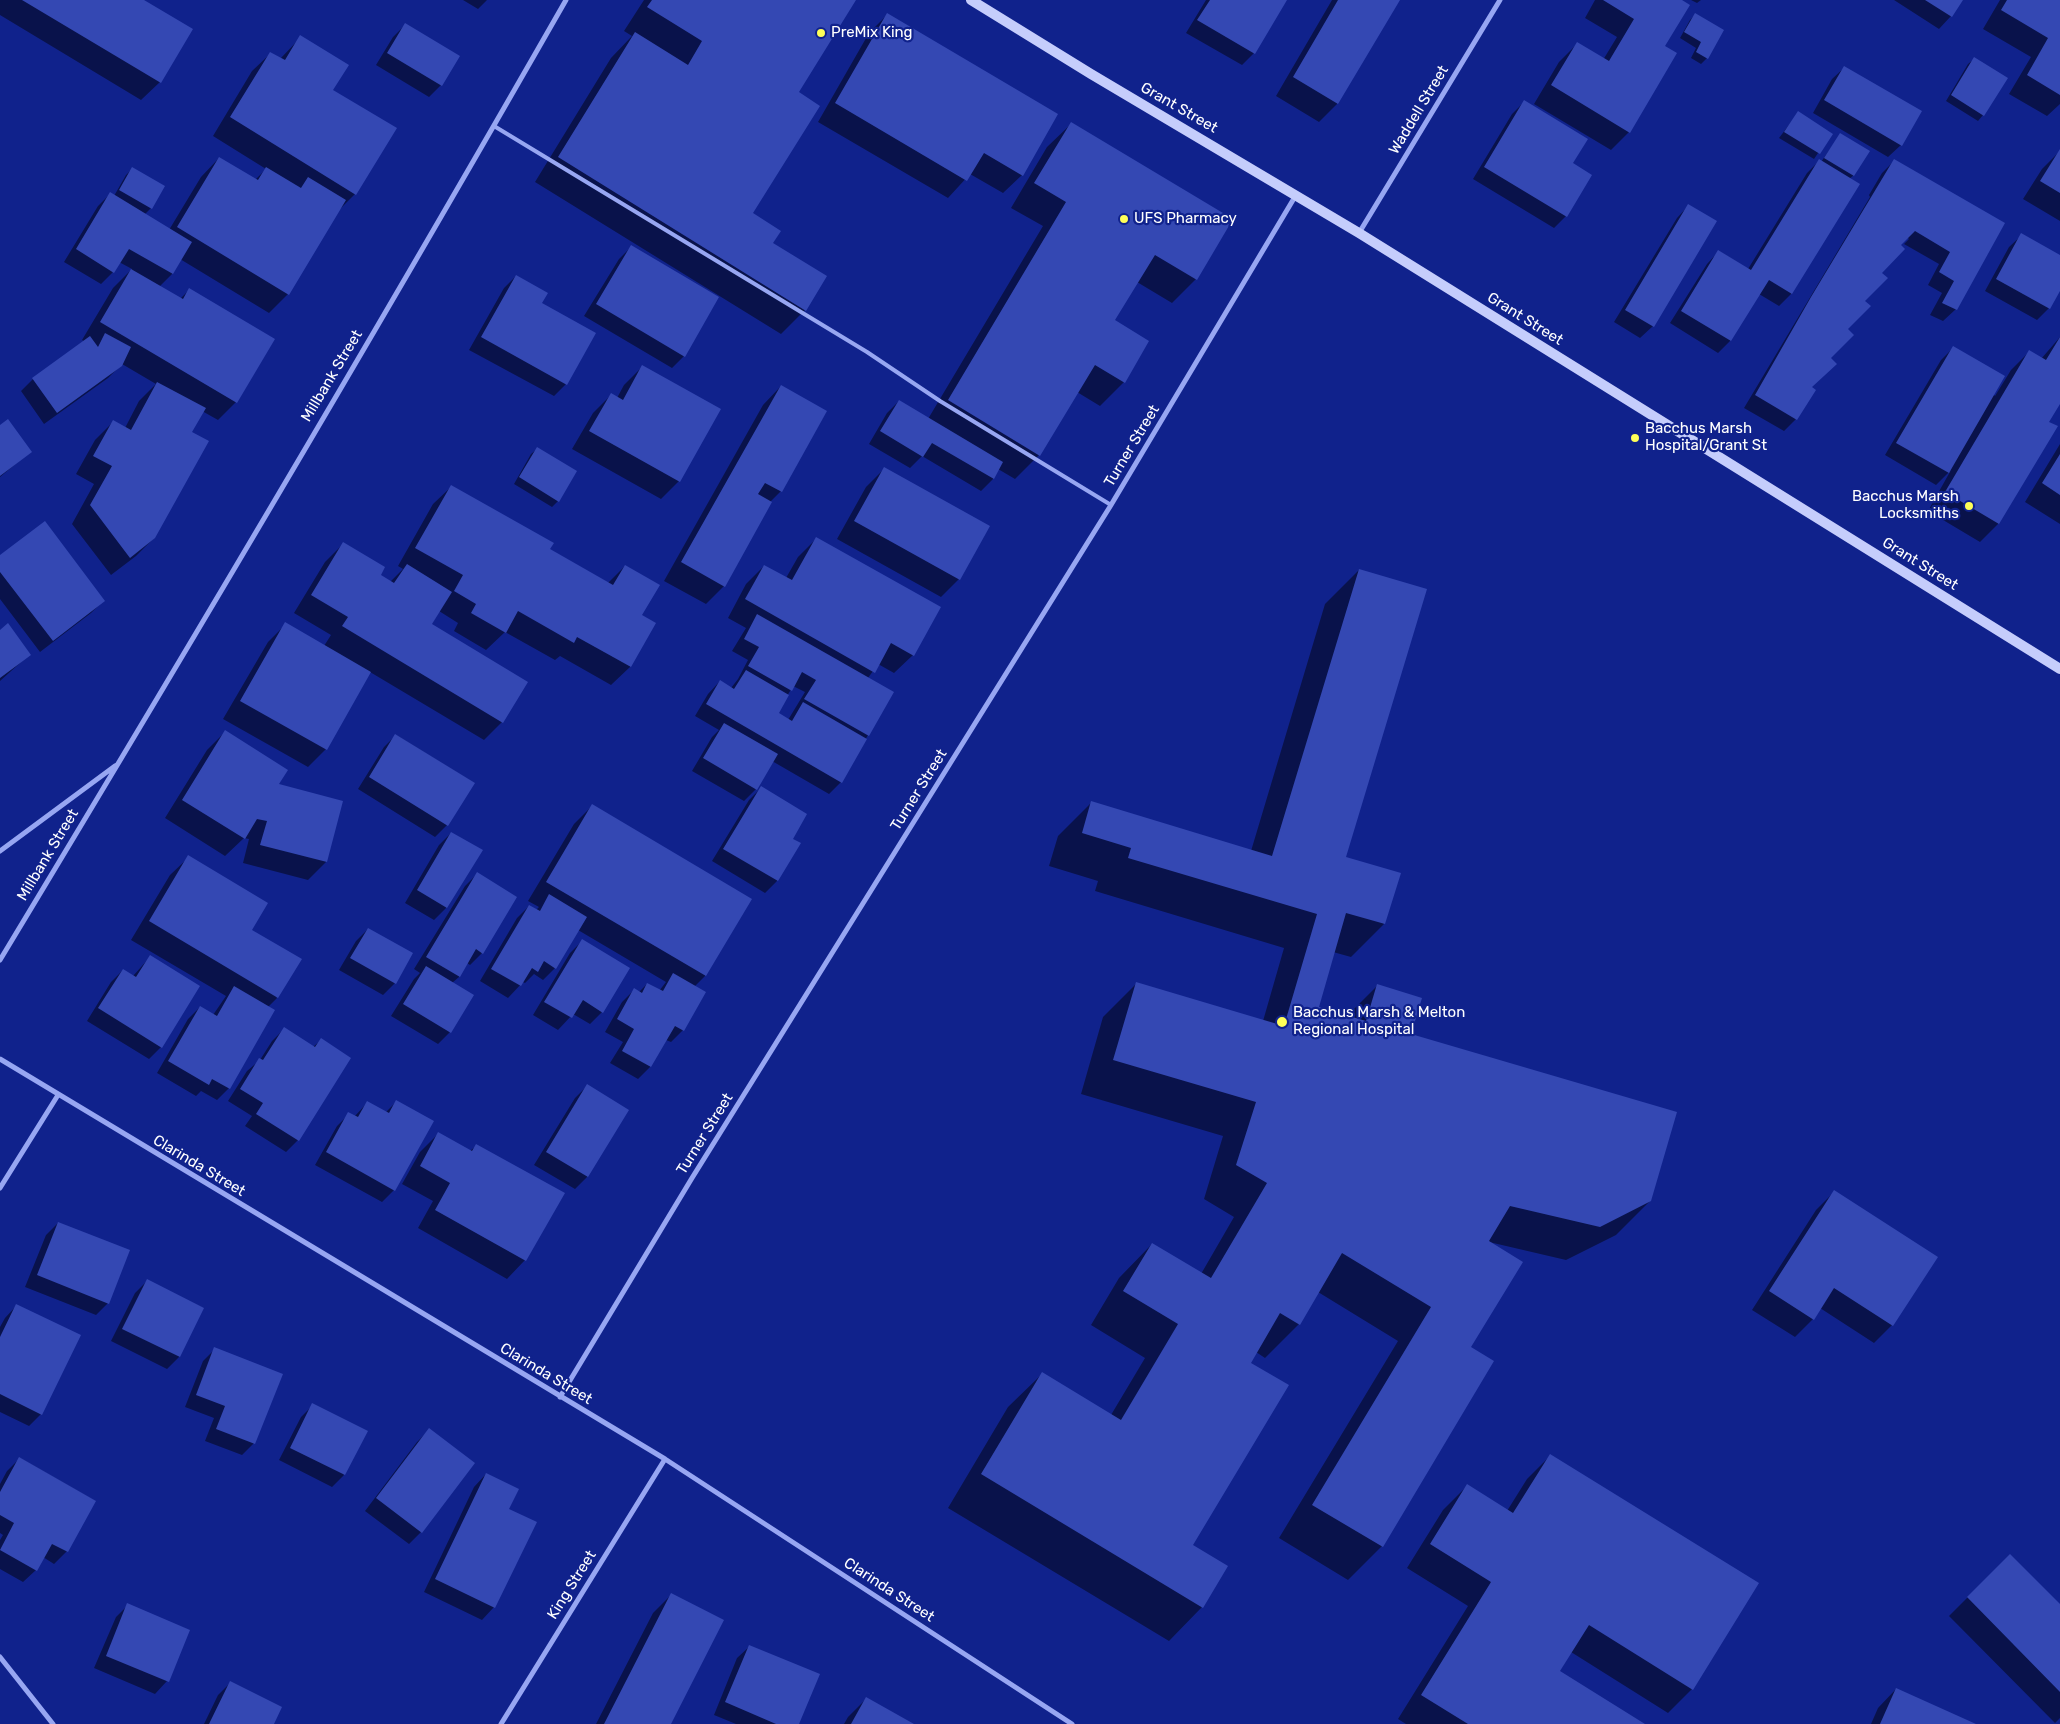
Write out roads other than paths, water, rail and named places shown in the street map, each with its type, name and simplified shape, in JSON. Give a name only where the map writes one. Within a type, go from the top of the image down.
[{"type":"main road","name":"Grant Street","points":[[971,0],[1360,233],[2060,669]]},
{"type":"street","name":"Millbank Street","points":[[0,960],[118,764],[494,126],[566,0]]},
{"type":"street","name":"Waddell Street","points":[[1360,233],[1500,0]]},
{"type":"street","name":"Turner Street","points":[[560,1397],[703,1161],[1111,505],[1296,194]]},
{"type":"street","name":"Millbank Street","points":[[0,851],[118,764]]},
{"type":"street","name":"Clarinda Street","points":[[0,1059],[665,1459],[1072,1724]]},
{"type":"street","points":[[0,1188],[58,1095]]},
{"type":"street","name":"King Street","points":[[501,1724],[665,1459]]},
{"type":"street","points":[[0,1657],[53,1724]]},
{"type":"lane","points":[[494,126],[867,352],[940,400],[1111,505]]},
{"type":"place","name":"PreMix King","points":[[821,33]]},
{"type":"place","name":"UFS Pharmacy","points":[[1124,219]]},
{"type":"place","name":"Bacchus Marsh Hospital/Grant St","points":[[1635,438]]},
{"type":"place","name":"Bacchus Marsh Locksmiths","points":[[1969,506]]},
{"type":"place","name":"Bacchus Marsh & Melton Regional Hospital","points":[[1282,1022]]}]
